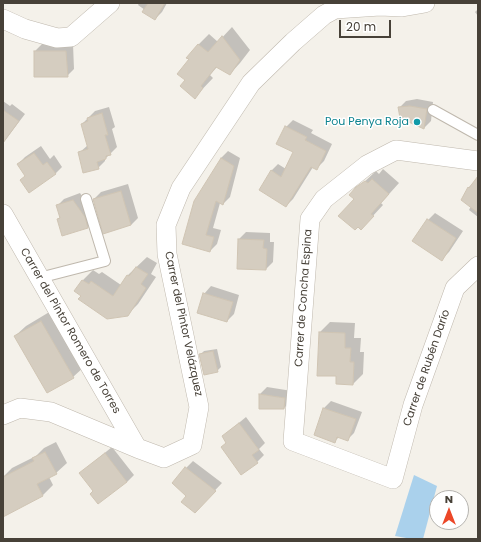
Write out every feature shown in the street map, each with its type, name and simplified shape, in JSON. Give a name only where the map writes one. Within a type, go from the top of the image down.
[{"type":"street","points":[[3,19],[25,29],[57,38],[70,37],[110,3]]},
{"type":"street","name":"Carrer del Pintor Velázquez","points":[[3,415],[20,408],[51,412],[164,458],[192,445],[199,407],[167,254],[166,225],[181,188],[251,83],[293,42],[324,15],[335,9],[380,6],[402,7],[425,3]]},
{"type":"street","name":"Carrer de Concha Espina","points":[[393,479],[293,441],[310,219],[324,199],[367,165],[396,150],[478,160]]},
{"type":"street","name":"Carrer del Pintor Romero de Torres","points":[[3,214],[137,448]]},
{"type":"street","name":"Carrer de Rubén Darío","points":[[393,479],[413,405],[455,288],[478,266]]},
{"type":"lane","points":[[433,110],[478,135]]},
{"type":"lane","points":[[39,278],[105,261],[86,199]]},
{"type":"water","points":[[414,475],[437,486],[436,490],[429,490],[429,516],[423,539],[395,536]]},
{"type":"building","points":[[148,3],[165,3],[155,20],[142,12]]},
{"type":"building","points":[[222,36],[240,60],[230,75],[216,67],[201,86],[203,88],[195,99],[180,86],[185,80],[177,74],[189,59],[186,58],[198,44],[208,52]]},
{"type":"building","points":[[34,51],[66,51],[68,77],[34,77]]},
{"type":"building","name":"Pou Penya Roja","points":[[410,106],[427,109],[424,129],[400,118],[398,107]]},
{"type":"building","points":[[3,110],[19,121],[3,143]]},
{"type":"building","points":[[102,113],[108,135],[105,135],[111,155],[106,156],[106,159],[97,162],[99,169],[83,173],[78,152],[88,149],[81,124],[88,121],[87,118]]},
{"type":"building","points":[[285,126],[307,137],[305,140],[326,151],[317,170],[311,167],[286,207],[259,190],[271,170],[281,177],[293,152],[276,144]]},
{"type":"building","points":[[34,153],[43,165],[47,162],[56,174],[29,193],[20,180],[25,176],[17,164]]},
{"type":"building","points":[[221,158],[234,166],[223,205],[216,201],[206,235],[214,237],[210,252],[182,244],[194,201]]},
{"type":"building","points":[[478,176],[478,213],[461,200],[468,187],[469,188]]},
{"type":"building","points":[[372,179],[389,194],[371,214],[374,216],[361,230],[358,227],[355,230],[338,216],[354,199],[349,195],[356,187],[365,181],[368,183]]},
{"type":"building","points":[[121,191],[131,225],[103,234],[93,199]]},
{"type":"building","points":[[73,200],[85,217],[88,228],[62,236],[57,219],[60,218],[56,205]]},
{"type":"building","points":[[427,219],[456,238],[442,261],[412,241]]},
{"type":"building","points":[[238,239],[264,240],[263,248],[267,249],[266,270],[237,269]]},
{"type":"building","points":[[136,267],[148,274],[141,284],[146,288],[128,316],[107,319],[78,299],[81,296],[74,291],[82,280],[89,284],[91,281],[113,296],[127,275],[129,276]]},
{"type":"building","points":[[203,293],[233,302],[227,322],[197,313]]},
{"type":"building","points":[[41,321],[74,378],[47,393],[14,336]]},
{"type":"building","points":[[319,332],[345,333],[345,348],[351,348],[350,362],[354,362],[353,385],[336,384],[336,376],[317,376]]},
{"type":"building","points":[[213,351],[218,372],[204,375],[199,354]]},
{"type":"building","points":[[259,394],[285,398],[284,409],[259,409]]},
{"type":"building","points":[[323,408],[356,419],[348,441],[337,437],[335,443],[314,435]]},
{"type":"building","points":[[239,423],[259,450],[252,455],[258,463],[241,475],[221,447],[226,443],[222,436]]},
{"type":"building","points":[[45,452],[57,474],[37,484],[43,496],[3,517],[3,477],[34,461],[32,458]]},
{"type":"building","points":[[105,453],[127,482],[98,504],[90,494],[93,491],[79,473]]},
{"type":"building","points":[[185,467],[216,491],[195,513],[181,502],[186,496],[172,483]]},
{"type":"place","name":"Pou Penya Roja","points":[[417,122]]}]
